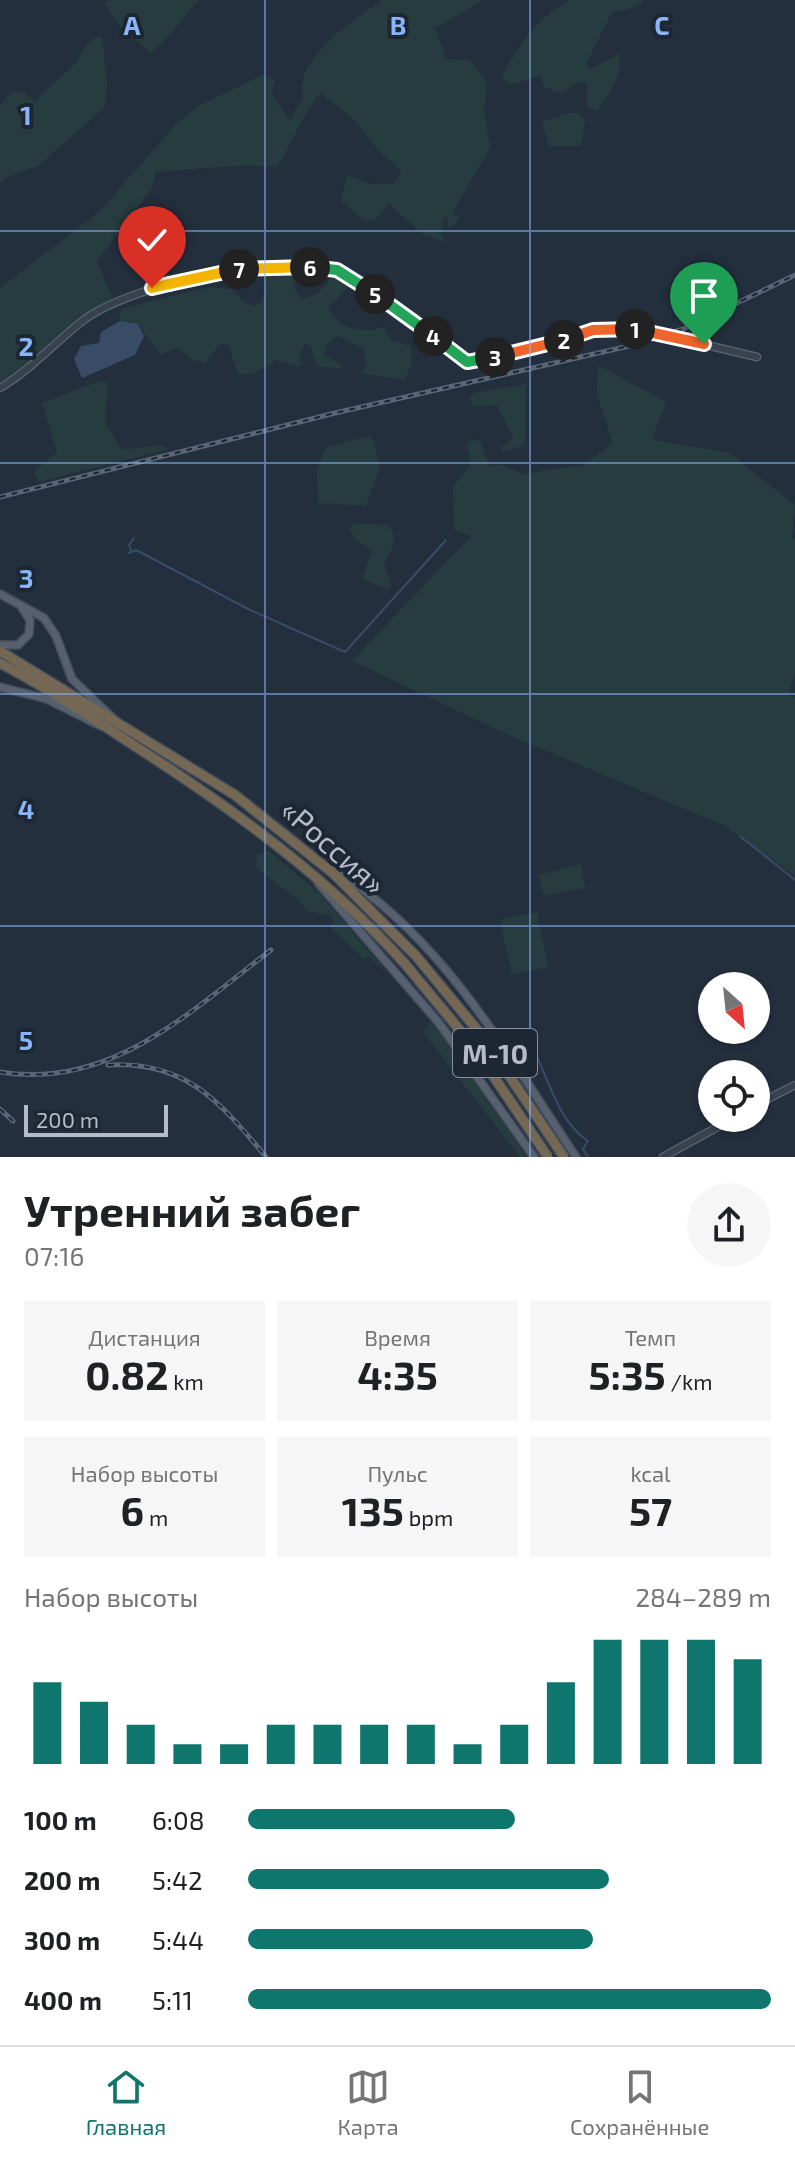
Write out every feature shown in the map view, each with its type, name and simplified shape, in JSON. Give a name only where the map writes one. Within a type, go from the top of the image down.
[{"type":"highway","name":"«Россия»","points":[[0,651],[235,795],[318,861],[416,956],[483,1037],[564,1157]]},
{"type":"highway","name":"«Россия»","points":[[0,663],[227,806],[309,871],[406,965],[467,1038],[548,1157]]},
{"type":"main road","points":[[0,645],[22,643],[30,627],[26,612],[4,596]]},
{"type":"main road","points":[[4,596],[44,618],[56,636],[72,679],[117,722]]},
{"type":"main road","points":[[0,687],[47,699],[89,723],[109,729]]},
{"type":"main road","points":[[318,861],[372,895],[423,945],[463,991],[576,1157]]},
{"type":"main road","points":[[309,871],[347,920],[439,1023],[534,1157]]},
{"type":"main road","points":[[511,1122],[531,1120],[540,1102]]},
{"type":"main road","points":[[528,1149],[538,1131],[559,1131]]},
{"type":"street","points":[[0,388],[16,379],[85,319],[120,299],[231,270],[290,266],[337,270],[471,363],[607,329],[639,329],[757,357]]},
{"type":"street","points":[[770,1098],[795,1085]]},
{"type":"street","points":[[666,1157],[709,1132]]},
{"type":"green space","points":[[110,0],[199,0],[151,53],[120,26],[105,4]]},
{"type":"green space","points":[[382,0],[484,0],[435,28],[446,59],[469,60],[487,82],[484,111],[490,148],[453,212],[460,219],[449,228],[448,218],[443,217],[441,235],[447,243],[424,235],[389,204],[373,222],[364,220],[341,201],[347,175],[371,184],[393,184],[402,172],[377,149],[356,121],[320,93],[277,167],[247,165],[156,172],[153,187],[97,261],[113,298],[30,364],[0,382],[0,288],[100,211],[175,125],[198,106],[263,75],[275,79],[272,95],[290,120],[303,97],[303,82],[317,54],[343,29]]},
{"type":"green space","points":[[570,0],[645,0],[628,10],[612,12],[586,64],[590,69],[619,54],[617,78],[597,111],[587,108],[587,82],[580,82],[560,93],[544,87],[540,76],[509,85],[502,78],[530,33],[549,14]]},
{"type":"green space","points":[[96,37],[102,37],[107,82],[105,107],[38,166],[5,178],[0,185],[0,107],[9,94],[20,90],[35,101],[76,63],[86,45]]},
{"type":"green space","points":[[568,113],[579,113],[585,120],[581,146],[549,146],[542,122]]},
{"type":"green space","points":[[337,273],[352,283],[328,308],[345,326],[360,330],[384,327],[391,340],[411,346],[411,365],[405,380],[362,373],[366,364],[364,350],[338,336],[328,343],[324,355],[342,365],[341,368],[316,366],[311,347],[305,344],[299,357],[302,364],[298,367],[277,360],[252,374],[238,374],[228,343],[219,345],[205,363],[193,360],[178,348],[160,355],[138,324],[120,321],[119,311],[127,307],[211,287],[233,290],[243,302],[255,306],[262,301],[267,277],[298,275],[294,287],[301,299],[317,294]]},
{"type":"green space","points":[[598,365],[666,402],[652,440],[730,453],[795,505],[792,538],[795,540],[795,673],[788,694],[795,698],[795,876],[723,825],[513,737],[352,661],[471,536],[454,530],[453,487],[470,466],[467,442],[480,439],[489,466],[502,465],[524,474],[583,465],[613,443],[597,394]]},
{"type":"green space","points":[[99,381],[108,383],[105,422],[122,450],[160,445],[169,449],[39,482],[34,472],[57,452],[42,403]]},
{"type":"green space","points":[[526,384],[525,445],[503,451],[500,448],[513,438],[497,405],[474,406],[469,399],[474,393]]},
{"type":"green space","points":[[369,436],[374,440],[380,468],[366,506],[318,503],[317,468],[326,447]]},
{"type":"green space","points":[[354,523],[388,525],[391,530],[394,544],[384,563],[392,586],[387,590],[362,578],[372,551],[356,540],[349,528]]},
{"type":"green space","points":[[269,851],[318,892],[388,974],[369,957],[364,959],[330,927],[334,920],[327,914],[306,911],[292,895],[256,868],[257,854]]},
{"type":"green space","points":[[581,864],[585,888],[544,896],[539,875]]},
{"type":"green space","points":[[537,912],[548,967],[512,975],[500,920]]},
{"type":"green space","points":[[432,1022],[527,1157],[520,1157],[422,1031]]},
{"type":"water","points":[[120,321],[138,324],[144,336],[135,355],[82,378],[74,359],[81,346],[99,343],[101,332]]},
{"type":"waterway","points":[[131,551],[129,545],[134,538]]},
{"type":"waterway","points":[[129,553],[136,550],[250,610],[345,652],[446,540]]},
{"type":"waterway","points":[[741,837],[795,880]]},
{"type":"waterway","points":[[527,1037],[559,1108],[567,1121],[588,1141],[583,1149],[588,1157]]},
{"type":"railway","points":[[0,497],[335,413],[629,346],[683,329],[795,275]]},
{"type":"railway","points":[[0,1072],[40,1074],[77,1069],[113,1058],[179,1021],[271,950]]},
{"type":"railway","points":[[108,1065],[135,1065],[159,1070],[199,1089],[233,1119],[266,1157]]},
{"type":"railway","points":[[0,1109],[13,1121]]},
{"type":"route","points":[[152,288],[231,270],[302,266],[337,270],[471,363],[593,330],[639,329],[704,344]]}]
